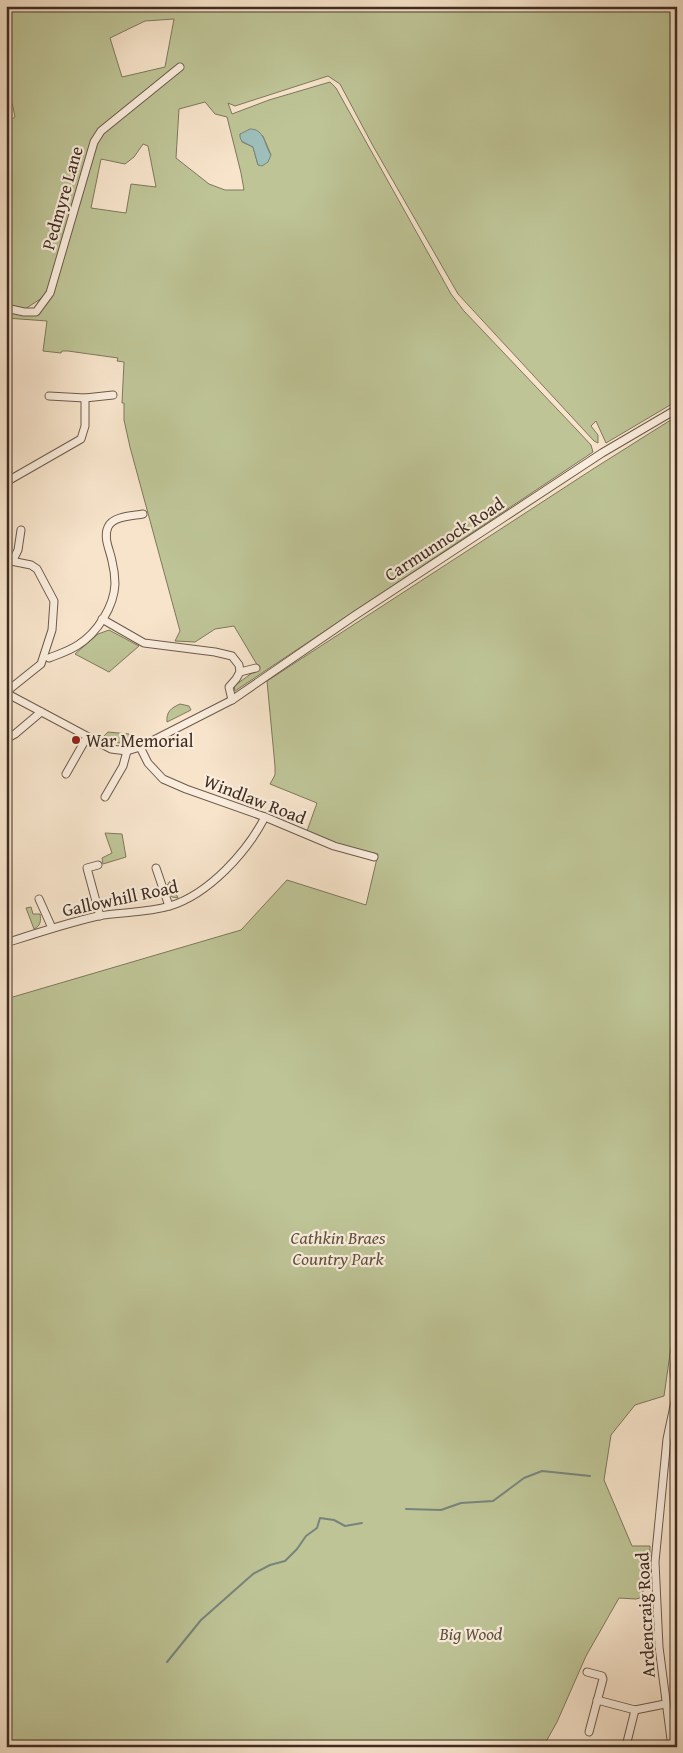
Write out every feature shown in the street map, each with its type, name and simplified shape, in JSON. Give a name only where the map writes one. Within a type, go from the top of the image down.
[{"type":"street","name":"Pedmyre Lane","points":[[6,308],[24,312],[36,312],[50,293],[94,142],[101,131],[180,67]]},
{"type":"street","points":[[50,396],[85,398],[113,395]]},
{"type":"street","points":[[6,482],[81,439],[85,426],[85,398]]},
{"type":"street","name":"Carmunnock Road","points":[[127,751],[140,747],[232,700],[354,616],[602,453],[677,409]]},
{"type":"street","points":[[50,658],[63,649],[85,639],[102,619],[115,585],[112,559],[106,541],[108,527],[113,521],[138,512]]},
{"type":"street","points":[[21,530],[18,550],[9,560],[31,565],[38,569],[54,601],[52,630],[41,664],[6,693],[111,749],[127,751],[123,766],[105,797]]},
{"type":"street","points":[[102,619],[144,643],[225,653],[237,661],[240,672]]},
{"type":"street","points":[[232,700],[229,687],[240,672],[256,668]]},
{"type":"street","points":[[6,738],[15,734],[42,712]]},
{"type":"street","points":[[66,774],[87,737]]},
{"type":"street","name":"Windlaw Road","points":[[140,747],[148,763],[163,779],[266,817],[334,846],[374,857]]},
{"type":"street","name":"Gallowhill Road","points":[[6,943],[52,928],[100,916],[135,913],[169,906],[195,896],[240,856],[256,835],[266,817]]},
{"type":"street","points":[[98,865],[87,868],[100,916]]},
{"type":"street","points":[[156,868],[169,906]]},
{"type":"street","points":[[39,899],[52,928]]},
{"type":"street","name":"Ardencraig Road","points":[[672,1747],[659,1647],[655,1562],[667,1439],[677,1392],[674,1371],[677,1342]]},
{"type":"street","points":[[587,1672],[602,1676],[603,1679],[589,1732]]},
{"type":"street","points":[[597,1700],[635,1710],[666,1704]]},
{"type":"street","points":[[627,1742],[635,1710]]},
{"type":"green space","points":[[6,6],[677,6],[677,401],[606,443],[596,421],[591,426],[598,435],[598,443],[594,441],[458,294],[373,146],[340,84],[328,76],[235,106],[228,103],[232,114],[269,100],[330,82],[336,88],[451,294],[464,311],[591,445],[593,452],[235,691],[234,686],[259,668],[234,626],[215,629],[195,642],[175,641],[180,631],[124,420],[124,403],[122,403],[124,362],[117,361],[118,358],[68,351],[62,351],[61,353],[43,351],[47,321],[6,318],[6,312],[33,315],[44,306],[58,261],[45,296],[25,309],[6,306],[6,123],[15,117],[10,93],[6,91]],"holes":[[[174,19],[165,67],[122,77],[110,38],[145,21]],[[205,102],[215,114],[227,117],[244,190],[225,190],[209,184],[176,158],[179,109]],[[240,134],[263,136],[271,155],[258,165],[253,147],[242,142]],[[143,144],[148,146],[156,187],[131,184],[126,213],[91,208],[101,159],[125,164],[134,157]]]},
{"type":"green space","name":"Cathkin Braes Country Park","points":[[677,416],[677,1324],[671,1347],[664,1396],[635,1405],[611,1435],[604,1480],[632,1546],[650,1546],[650,1581],[643,1581],[643,1597],[636,1599],[619,1598],[586,1656],[557,1722],[543,1747],[6,1747],[6,999],[241,930],[287,880],[366,905],[378,854],[342,846],[307,831],[317,803],[270,784],[275,775],[275,766],[267,681]]},
{"type":"green space","points":[[109,630],[139,646],[109,672],[75,654],[98,634]]},
{"type":"green space","points":[[180,704],[189,706],[191,710],[167,722],[167,716],[170,711]]},
{"type":"green space","points":[[108,732],[129,734],[132,741],[114,742],[104,736]]},
{"type":"green space","points":[[105,833],[122,834],[126,857],[103,864],[102,858],[112,853]]},
{"type":"green space","points":[[170,881],[178,898],[172,897],[166,887]]},
{"type":"green space","points":[[31,907],[33,914],[40,914],[39,925],[34,929],[26,908]]},
{"type":"water","points":[[250,129],[259,132],[264,138],[271,155],[268,162],[262,166],[258,165],[253,147],[244,142],[240,137],[240,134]]},
{"type":"waterway","points":[[406,1509],[441,1510],[461,1503],[493,1501],[524,1478],[542,1471],[590,1476]]},
{"type":"waterway","points":[[167,1662],[201,1620],[253,1574],[270,1565],[285,1561],[306,1536],[317,1528],[320,1518],[334,1520],[345,1526],[362,1523]]},
{"type":"place","name":"War Memorial","points":[[76,740]]},
{"type":"park label","name":"Big Wood","points":[[471,1633]]}]
